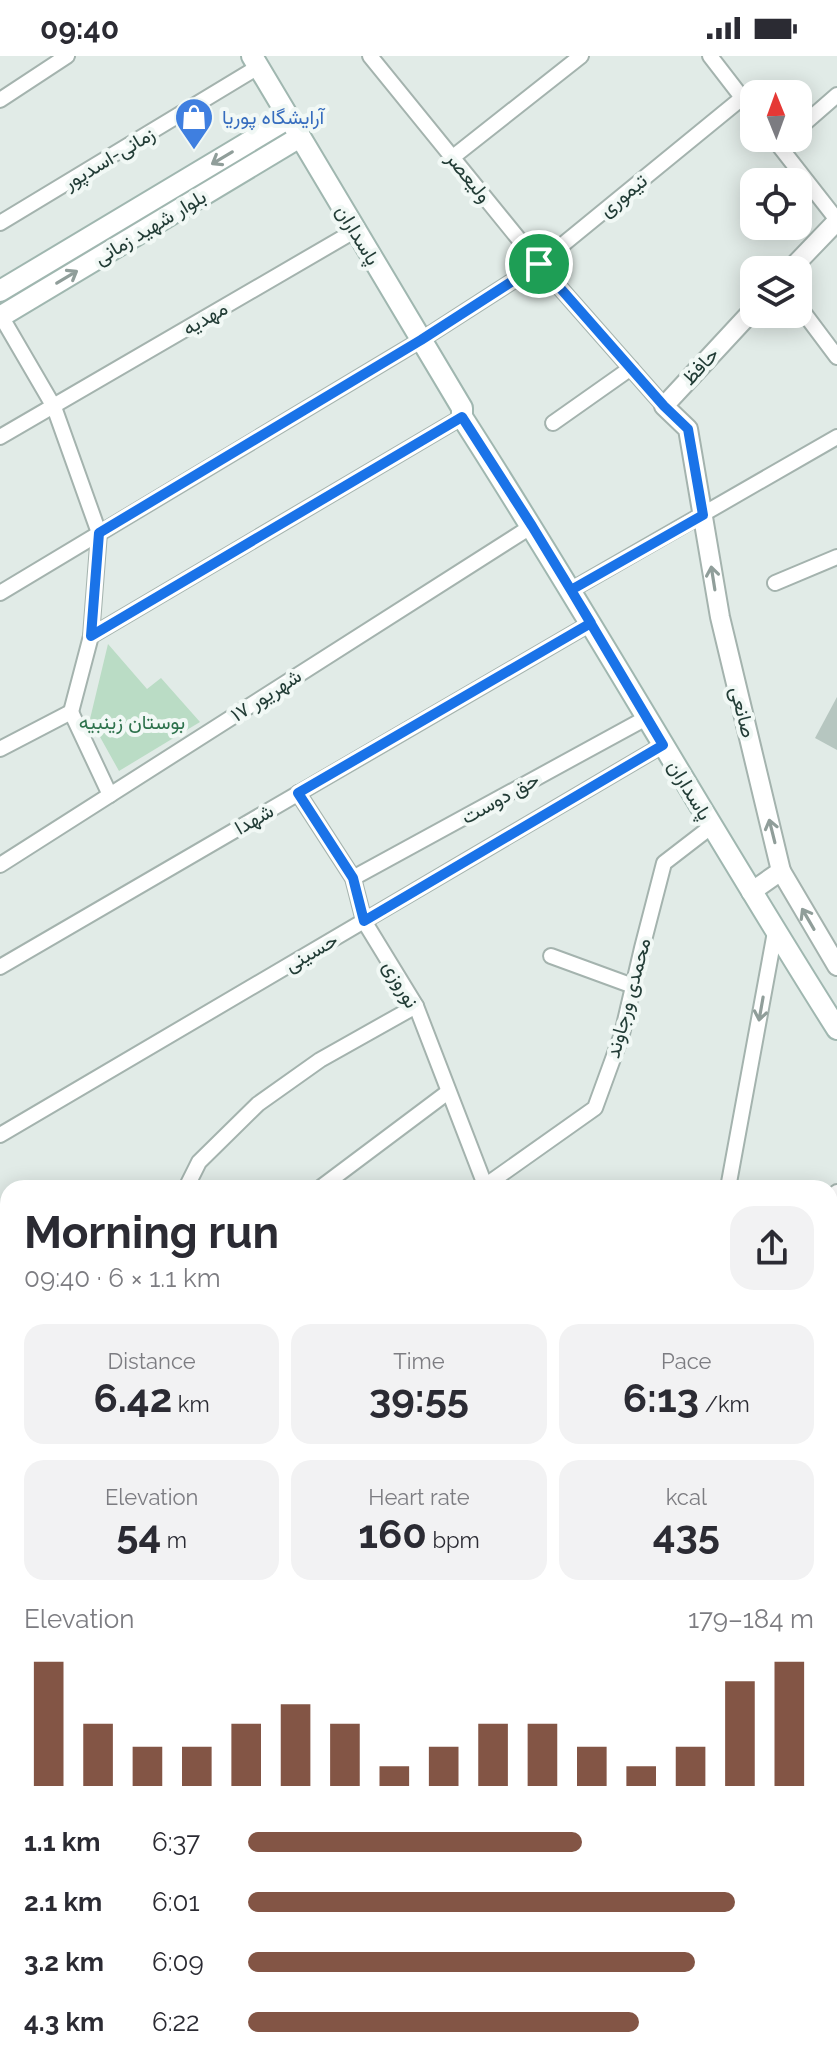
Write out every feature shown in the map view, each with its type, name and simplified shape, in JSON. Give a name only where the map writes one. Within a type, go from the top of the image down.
[{"type":"main road","name":"پاسداران","points":[[255,62],[462,408],[462,417],[532,526],[775,932],[837,1029]]},
{"type":"main road","name":"بلوار شهید زمانی","points":[[0,291],[289,118]]},
{"type":"main road","name":"بلوار شهید زمانی","points":[[1,316],[300,137]]},
{"type":"street","points":[[0,100],[67,56]]},
{"type":"street","name":"ولیعصر","points":[[370,56],[539,264],[664,406]]},
{"type":"street","points":[[453,157],[581,56]]},
{"type":"street","points":[[710,56],[740,95]]},
{"type":"street","name":"زمانی-اسدپور","points":[[0,223],[255,62]]},
{"type":"street","points":[[812,117],[837,95]]},
{"type":"street","name":"تیموری","points":[[0,593],[421,340],[539,264],[740,100]]},
{"type":"street","points":[[788,152],[837,220],[803,256]]},
{"type":"street","name":"مهدیه","points":[[0,437],[356,230]]},
{"type":"street","points":[[1,316],[54,407],[99,533],[91,636],[71,712],[110,795]]},
{"type":"street","points":[[812,322],[835,349]]},
{"type":"street","name":"حافظ","points":[[664,406],[740,324]]},
{"type":"street","points":[[553,423],[631,368]]},
{"type":"street","points":[[664,406],[688,429],[703,515]]},
{"type":"street","points":[[91,636],[462,417]]},
{"type":"street","points":[[571,590],[837,437]]},
{"type":"street","name":"صانعی","points":[[703,515],[720,617],[781,871],[837,966]]},
{"type":"street","name":"۱۷ شهریور","points":[[0,865],[532,526]]},
{"type":"street","points":[[775,583],[837,557]]},
{"type":"street","name":"شهدا","points":[[0,967],[591,623]]},
{"type":"street","points":[[0,749],[71,712]]},
{"type":"street","name":"حق دوست","points":[[353,878],[648,717]]},
{"type":"street","name":"حسینی","points":[[0,1135],[663,745]]},
{"type":"street","name":"نوروزی","points":[[298,793],[353,878],[364,921],[416,1006],[481,1180]]},
{"type":"street","name":"محمدی ورجاوند","points":[[494,1180],[595,1108],[622,1034],[664,863],[712,826]]},
{"type":"street","points":[[751,892],[781,871]]},
{"type":"street","points":[[729,1180],[775,932]]},
{"type":"street","points":[[551,956],[633,986]]},
{"type":"street","points":[[190,1180],[199,1162],[258,1104],[320,1060],[416,1006]]},
{"type":"street","points":[[331,1180],[448,1092]]},
{"type":"green space","name":"بوستان زینبیه","points":[[108,644],[147,689],[161,678],[200,722],[119,771],[90,719]]},
{"type":"building","points":[[837,697],[837,750],[815,738]]},
{"type":"place","name":"آرایشگاه پوریا","points":[[194,151]]},
{"type":"route","points":[[539,264],[688,429],[703,515],[571,590],[648,717],[663,745],[364,921],[353,878],[298,793],[591,623],[462,417],[91,636],[99,533],[421,340],[539,264]]}]
